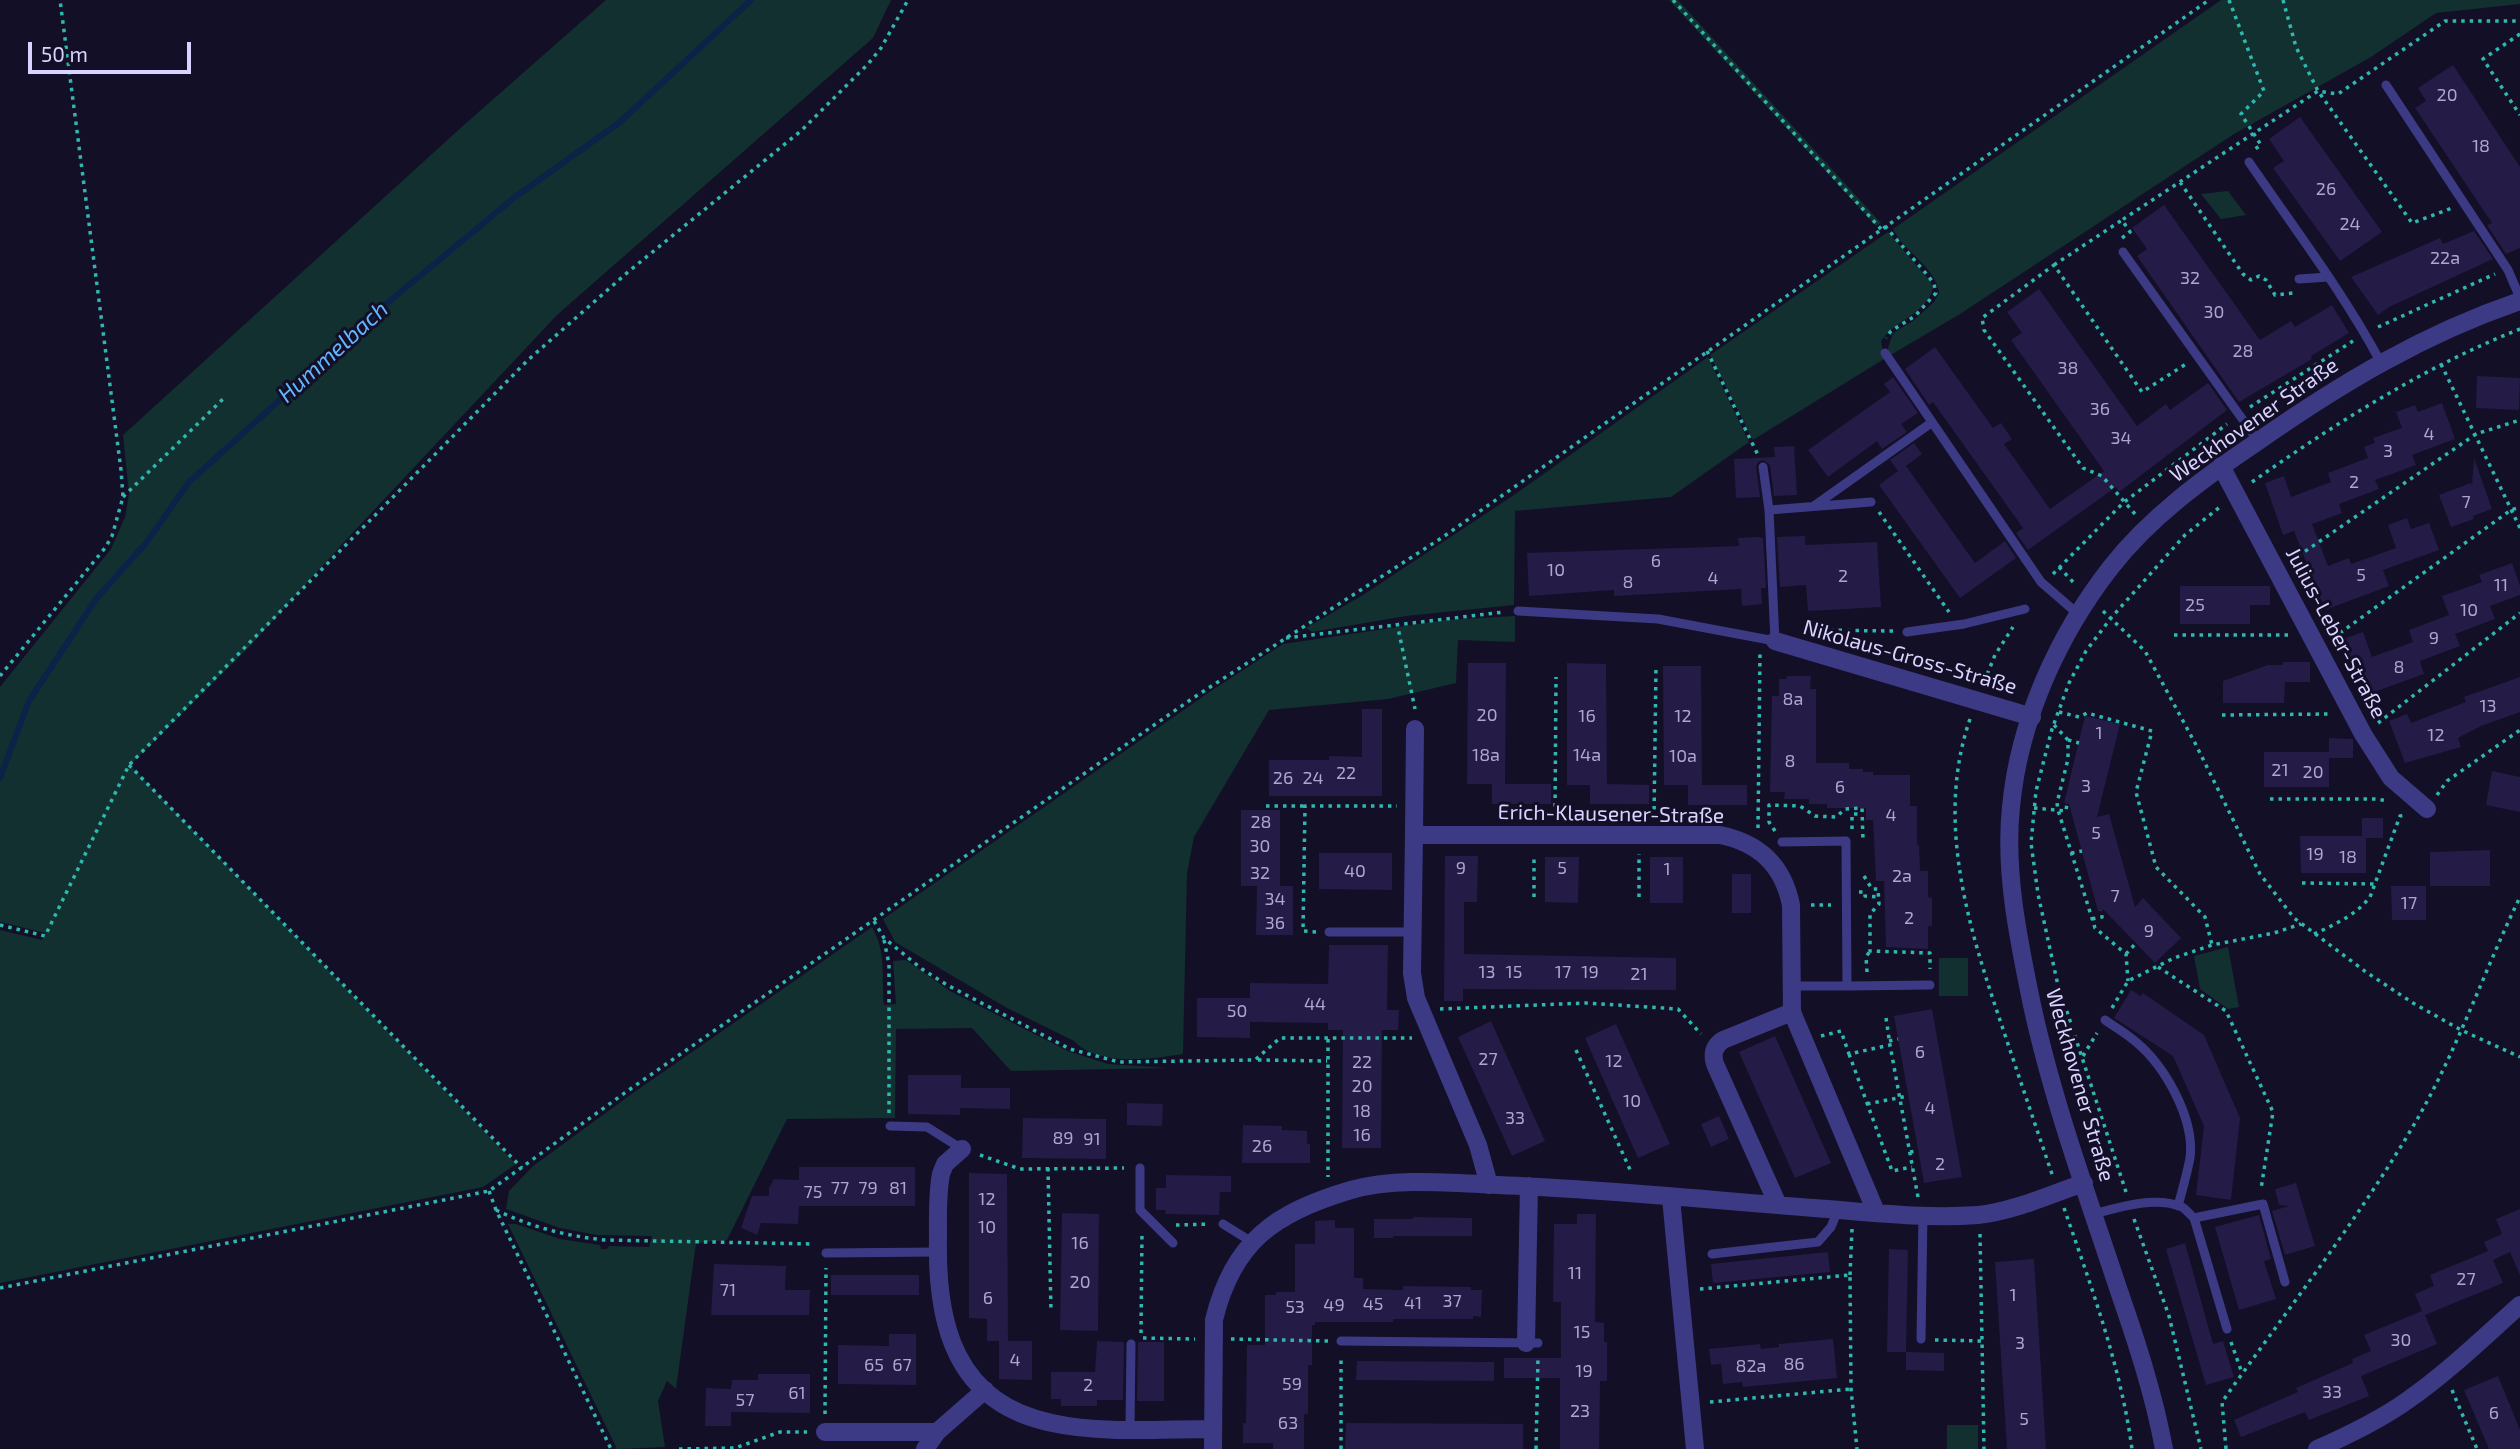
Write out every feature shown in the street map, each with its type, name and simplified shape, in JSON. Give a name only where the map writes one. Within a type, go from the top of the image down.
[{"type":"street","name":"Weckhovener Straße","points":[[2164,1449],[2151,1390],[2084,1183],[2032,1005],[2014,905],[2009,834],[2017,768],[2032,717],[2049,670],[2078,614],[2113,564],[2149,528],[2221,466],[2314,402],[2381,362],[2520,300]]},
{"type":"street","name":"Julius-Leber-Straße","points":[[2221,466],[2363,734],[2390,778],[2427,809]]},
{"type":"street","name":"Nikolaus-Gross-Straße","points":[[1768,640],[2032,717]]},
{"type":"street","points":[[1415,729],[1412,973],[1416,998],[1478,1146],[1489,1185]]},
{"type":"street","name":"Erich-Klausener-Straße","points":[[1414,835],[1720,835],[1754,846],[1774,866],[1788,891],[1791,905],[1792,1012],[1876,1212]]},
{"type":"street","points":[[1778,1205],[1715,1064],[1715,1049],[1727,1038],[1792,1012]]},
{"type":"street","points":[[962,1149],[946,1164],[941,1174],[937,1252],[940,1298],[950,1340],[964,1368],[985,1390],[1014,1409],[1049,1423],[1087,1428],[1212,1429]]},
{"type":"street","points":[[1213,1449],[1213,1339],[1219,1300],[1237,1261],[1252,1242],[1278,1221],[1353,1189],[1377,1184],[1530,1186],[1845,1210],[1979,1215],[2084,1183]]},
{"type":"street","points":[[1530,1186],[1532,1343]]},
{"type":"street","points":[[1671,1198],[1695,1449]]},
{"type":"street","points":[[2318,1449],[2347,1443],[2407,1401],[2444,1373],[2520,1305]]},
{"type":"street","points":[[925,1449],[937,1432],[985,1390]]},
{"type":"street","points":[[825,1432],[937,1432]]},
{"type":"lane","points":[[2386,85],[2508,270],[2520,300]]},
{"type":"lane","points":[[2249,162],[2365,333],[2381,362]]},
{"type":"lane","points":[[2123,252],[2258,441]]},
{"type":"lane","points":[[2299,279],[2328,277]]},
{"type":"lane","points":[[1885,353],[2044,585],[2078,614]]},
{"type":"lane","points":[[1814,506],[1931,423]]},
{"type":"lane","points":[[1518,611],[1658,619],[1768,640],[1769,510],[1763,467]]},
{"type":"lane","points":[[1769,510],[1871,502]]},
{"type":"lane","points":[[1907,632],[1958,625],[2025,609]]},
{"type":"lane","points":[[1782,842],[1846,841],[1847,986]]},
{"type":"lane","points":[[1329,932],[1413,932]]},
{"type":"lane","points":[[1791,986],[1930,985]]},
{"type":"lane","points":[[2105,1020],[2136,1041],[2153,1058],[2173,1089],[2187,1123],[2190,1156],[2178,1206]]},
{"type":"lane","points":[[890,1126],[927,1127],[962,1149]]},
{"type":"lane","points":[[1140,1168],[1140,1210],[1173,1243]]},
{"type":"lane","points":[[2094,1214],[2157,1203],[2183,1207],[2194,1218],[2227,1329]]},
{"type":"lane","points":[[2194,1218],[2263,1204],[2285,1282]]},
{"type":"lane","points":[[1712,1254],[1818,1242],[1845,1210]]},
{"type":"lane","points":[[1920,1214],[1921,1339]]},
{"type":"lane","points":[[1223,1224],[1252,1242]]},
{"type":"lane","points":[[826,1252],[937,1252]]},
{"type":"lane","points":[[1341,1341],[1532,1343]]},
{"type":"lane","points":[[1130,1428],[1131,1344]]},
{"type":"path","points":[[0,676],[105,548],[118,522],[123,497],[60,0]]},
{"type":"path","points":[[0,925],[46,936],[130,765],[528,360],[628,272],[802,130],[868,64],[881,48],[908,0]]},
{"type":"path","points":[[1673,0],[1934,284],[1936,293],[1915,316],[1891,331],[1884,342],[1885,353]]},
{"type":"path","points":[[0,1288],[489,1191],[626,1092],[1193,698],[1443,537],[2209,0]]},
{"type":"path","points":[[2229,0],[2264,91],[2241,114],[2254,134]]},
{"type":"path","points":[[2283,0],[2296,47],[2318,91],[2412,223],[2465,204]]},
{"type":"path","points":[[2149,528],[2123,503],[2102,477],[2083,468],[1984,330],[1982,318],[2054,265],[2318,91],[2338,94],[2445,21],[2520,21]]},
{"type":"path","points":[[2520,34],[2483,59],[2520,115]]},
{"type":"path","points":[[2180,182],[2243,274],[2251,280],[2259,276],[2266,280],[2275,295],[2300,292]]},
{"type":"path","points":[[2122,220],[2130,232],[2116,242],[2123,252]]},
{"type":"path","points":[[2054,265],[2142,392],[2197,357]]},
{"type":"path","points":[[2044,585],[2123,503],[2239,415],[2365,333],[2508,270]]},
{"type":"path","points":[[2201,1449],[2169,1316],[2130,1206],[2057,981],[2038,894],[2031,843],[2034,808],[2054,725],[2069,683],[2086,651],[2111,618],[2185,535],[2236,493],[2299,449],[2441,364],[2520,329]]},
{"type":"path","points":[[1707,351],[1763,467]]},
{"type":"path","points":[[2441,364],[2520,528]]},
{"type":"path","points":[[123,497],[224,398]]},
{"type":"path","points":[[2278,571],[2476,433],[2520,420]]},
{"type":"path","points":[[1871,502],[1958,625]]},
{"type":"path","points":[[2319,649],[2511,510],[2520,507]]},
{"type":"path","points":[[2025,609],[1994,655],[1964,738],[1956,782],[1955,829],[1958,867],[1987,981],[2102,1323],[2132,1449]]},
{"type":"path","points":[[1284,638],[1518,611]]},
{"type":"path","points":[[2363,734],[2520,613]]},
{"type":"path","points":[[2111,618],[2145,651],[2195,743],[2260,874],[2276,897],[2301,924],[2404,997],[2461,1030],[2520,1057]]},
{"type":"path","points":[[1397,623],[1416,710],[1415,729]]},
{"type":"path","points":[[2174,635],[2289,636],[2307,627]]},
{"type":"path","points":[[1810,630],[1907,632]]},
{"type":"path","points":[[1754,846],[1758,839],[1768,640]]},
{"type":"path","points":[[1639,897],[1646,835],[1656,666]]},
{"type":"path","points":[[1555,835],[1556,677]]},
{"type":"path","points":[[2222,715],[2330,715],[2348,704]]},
{"type":"path","points":[[2059,712],[2078,717],[2087,713],[2152,731],[2136,792],[2156,867],[2205,916],[2212,945]]},
{"type":"path","points":[[2054,725],[2068,740],[2078,743]]},
{"type":"path","points":[[2314,934],[2337,923],[2364,905],[2370,897],[2400,816],[2427,809],[2447,781],[2520,730]]},
{"type":"path","points":[[2068,740],[2068,759],[2057,803],[2058,810],[2095,928],[2126,954],[2128,981]]},
{"type":"path","points":[[130,765],[522,1168]]},
{"type":"path","points":[[2270,799],[2376,799],[2393,802]]},
{"type":"path","points":[[2034,808],[2066,811],[2067,803]]},
{"type":"path","points":[[1769,822],[1769,805],[1800,806],[1815,816],[1836,817],[1845,809],[1862,808],[1863,853]]},
{"type":"path","points":[[1266,806],[1414,806]]},
{"type":"path","points":[[1305,806],[1304,932],[1329,932]]},
{"type":"path","points":[[1759,813],[1769,813]]},
{"type":"path","points":[[1852,830],[1852,814],[1863,814]]},
{"type":"path","points":[[1534,835],[1534,897]]},
{"type":"path","points":[[2071,853],[2082,851]]},
{"type":"path","points":[[1863,866],[1864,879],[1872,889],[1878,889],[1879,897],[1879,904],[1870,914],[1871,951],[1866,957],[1867,973]]},
{"type":"path","points":[[2301,883],[2374,884]]},
{"type":"path","points":[[1854,891],[1864,892],[1864,896],[1879,897]]},
{"type":"path","points":[[2226,1449],[2222,1402],[2362,1206],[2416,1121],[2461,1030],[2520,897]]},
{"type":"path","points":[[1812,905],[1829,905]]},
{"type":"path","points":[[2092,919],[2102,916],[2101,910]]},
{"type":"path","points":[[874,920],[884,938],[889,964],[890,1126]]},
{"type":"path","points":[[2263,1204],[2260,1194],[2273,1112],[2226,1011],[2158,967],[2212,945],[2274,933],[2301,924]]},
{"type":"path","points":[[884,938],[922,969],[947,985],[1070,1049],[1095,1057],[1119,1062],[1328,1061]]},
{"type":"path","points":[[2126,954],[2136,943]]},
{"type":"path","points":[[1871,951],[1930,953],[1930,985]]},
{"type":"path","points":[[1420,1009],[1586,1003],[1678,1009],[1715,1049]]},
{"type":"path","points":[[1886,1018],[1920,1214]]},
{"type":"path","points":[[1802,1040],[1841,1031],[1892,1171],[1912,1167]]},
{"type":"path","points":[[1255,1060],[1280,1038],[1432,1038]]},
{"type":"path","points":[[1328,1039],[1328,1198]]},
{"type":"path","points":[[1849,1055],[1898,1039]]},
{"type":"path","points":[[1576,1050],[1642,1195]]},
{"type":"path","points":[[1867,1104],[1908,1096]]},
{"type":"path","points":[[962,1149],[1020,1169],[1140,1168]]},
{"type":"path","points":[[1910,1152],[1918,1151]]},
{"type":"path","points":[[1048,1168],[1051,1312]]},
{"type":"path","points":[[489,1191],[611,1449]]},
{"type":"path","points":[[496,1210],[518,1221],[574,1237],[605,1240],[822,1244],[826,1252],[825,1432],[780,1432],[735,1448],[678,1449]]},
{"type":"path","points":[[1845,1210],[1850,1275],[1851,1389],[1857,1449]]},
{"type":"path","points":[[1143,1213],[1141,1338],[1341,1341],[1341,1449]]},
{"type":"path","points":[[1979,1215],[1984,1449]]},
{"type":"path","points":[[1155,1225],[1223,1224]]},
{"type":"path","points":[[1681,1291],[1850,1275]]},
{"type":"path","points":[[2227,1329],[2242,1373]]},
{"type":"path","points":[[1921,1339],[1982,1340]]},
{"type":"path","points":[[1532,1343],[1536,1449]]},
{"type":"path","points":[[2444,1373],[2477,1449]]},
{"type":"path","points":[[1691,1404],[1851,1389]]},
{"type":"green space","points":[[606,0],[891,0],[873,38],[557,315],[250,646],[130,765],[516,1164],[483,1187],[0,1283],[0,930],[42,940],[45,933],[0,922],[0,687],[111,549],[125,517],[129,494],[123,435],[465,124]]},
{"type":"green space","points":[[1669,0],[1678,0],[1881,223],[1876,226]]},
{"type":"green space","points":[[2221,0],[2520,0],[2520,4],[2436,13],[2371,57],[2234,134],[1960,314],[1889,356],[1888,348],[1893,333],[1913,321],[1934,302],[1939,293],[1932,275],[1893,229]]},
{"type":"green space","points":[[2228,191],[2246,215],[2221,219],[2201,194]]},
{"type":"green space","points":[[1888,232],[1930,281],[1933,288],[1930,297],[1881,341],[1884,359],[1753,440],[1710,355]]},
{"type":"green space","points":[[1708,357],[1749,442],[1671,497],[1515,511],[1514,605],[1406,616],[1312,632],[1306,628],[1363,595],[1514,495]]},
{"type":"green space","points":[[1515,616],[1515,642],[1458,640],[1456,683],[1388,699],[1269,710],[1194,837],[1187,873],[1183,1054],[1126,1059],[1097,1055],[1007,1008],[895,942],[883,919],[1283,644],[1445,620]]},
{"type":"green space","points":[[872,927],[882,955],[884,1005],[896,1004],[893,961],[906,960],[950,991],[1068,1051],[1108,1064],[1168,1068],[1011,1071],[972,1028],[896,1029],[895,1118],[787,1119],[727,1240],[696,1243],[676,1389],[667,1381],[658,1401],[665,1447],[617,1449],[508,1224],[516,1224],[560,1239],[600,1245],[601,1249],[607,1249],[609,1246],[649,1247],[652,1236],[597,1235],[560,1228],[506,1209],[509,1191],[533,1166],[633,1093]]},
{"type":"green space","points":[[2228,947],[2239,1007],[2228,1009],[2200,989],[2194,956]]},
{"type":"green space","points":[[1939,958],[1968,958],[1968,996],[1939,996]]},
{"type":"green space","points":[[1947,1425],[1978,1425],[1978,1449],[1947,1449]]},
{"type":"building","points":[[2453,65],[2520,167],[2520,248],[2506,254],[2487,225],[2492,223],[2415,108],[2426,101],[2418,88]]},
{"type":"building","points":[[2300,117],[2382,232],[2340,261],[2273,168],[2284,161],[2269,139]]},
{"type":"building","points":[[2164,205],[2260,340],[2291,321],[2295,327],[2332,305],[2349,333],[2311,356],[2312,359],[2239,402],[2137,256],[2147,249],[2132,228]]},
{"type":"building","points":[[2474,231],[2493,259],[2389,307],[2378,315],[2351,277],[2440,238],[2443,244]]},
{"type":"building","points":[[2039,289],[2137,426],[2166,404],[2170,410],[2208,383],[2227,410],[2119,492],[2116,487],[2028,550],[2016,533],[2023,528],[1933,402],[1929,405],[1905,369],[1935,347],[1993,428],[2001,423],[2012,439],[2004,444],[2050,509],[2104,471],[2011,340],[2022,333],[2007,312]]},
{"type":"building","points":[[2477,376],[2520,378],[2519,410],[2476,408]]},
{"type":"building","points":[[1893,377],[1918,413],[1901,424],[1907,432],[1882,449],[1877,441],[1828,477],[1808,450],[1890,392],[1884,384]]},
{"type":"building","points":[[2442,403],[2455,439],[2412,455],[2416,465],[2375,480],[2379,489],[2339,504],[2342,513],[2312,524],[2328,566],[2349,558],[2351,564],[2396,548],[2388,525],[2407,518],[2411,529],[2429,523],[2439,550],[2383,570],[2389,586],[2325,610],[2294,531],[2283,535],[2265,483],[2284,476],[2291,497],[2331,482],[2328,473],[2368,458],[2364,447],[2375,443],[2373,438],[2402,428],[2396,412],[2415,405],[2418,412]]},
{"type":"building","points":[[1914,443],[1922,454],[1906,466],[1975,563],[2005,541],[2016,558],[1960,598],[1879,485],[1898,471],[1890,460]]},
{"type":"building","points":[[1794,446],[1797,495],[1774,496],[1770,465],[1763,460],[1758,462],[1756,467],[1760,497],[1736,498],[1734,459],[1775,457],[1774,447]]},
{"type":"building","points":[[2474,458],[2492,509],[2451,527],[2439,495],[2471,483],[2472,486]]},
{"type":"building","points":[[1805,536],[1805,545],[1877,542],[1881,607],[1808,611],[1806,585],[1780,587],[1777,537]]},
{"type":"building","points":[[1738,538],[1763,538],[1766,588],[1761,588],[1762,604],[1742,606],[1741,589],[1614,596],[1614,590],[1529,596],[1527,553],[1739,546]]},
{"type":"building","points":[[2512,563],[2520,586],[2520,595],[2490,606],[2495,619],[2455,634],[2460,646],[2420,661],[2424,674],[2363,696],[2343,639],[2363,632],[2372,657],[2413,642],[2409,630],[2449,615],[2442,596],[2482,582],[2479,575]]},
{"type":"building","points":[[2180,586],[2270,586],[2270,605],[2250,605],[2250,624],[2180,624]]},
{"type":"building","points":[[2283,662],[2310,662],[2310,682],[2285,682],[2284,703],[2223,703],[2223,681],[2268,665],[2283,665]]},
{"type":"building","points":[[1468,663],[1506,663],[1505,784],[1467,784]]},
{"type":"building","points":[[1567,663],[1606,664],[1607,784],[1649,785],[1649,804],[1590,804],[1590,785],[1567,785]]},
{"type":"building","points":[[1663,666],[1701,666],[1702,785],[1747,785],[1747,805],[1688,805],[1688,785],[1664,785]]},
{"type":"building","points":[[1787,676],[1811,676],[1810,689],[1816,689],[1816,763],[1849,763],[1849,769],[1863,769],[1863,772],[1873,772],[1873,775],[1910,775],[1910,806],[1917,806],[1920,871],[1928,871],[1928,897],[1932,898],[1932,926],[1928,926],[1928,949],[1886,947],[1884,881],[1876,881],[1873,820],[1866,820],[1866,808],[1827,808],[1827,804],[1809,804],[1809,799],[1784,799],[1785,792],[1770,792],[1772,696],[1779,696],[1779,679],[1786,679]]},
{"type":"building","points":[[2520,677],[2520,712],[2481,726],[2458,738],[2461,747],[2405,763],[2389,721],[2407,714],[2411,723],[2466,702],[2464,697]]},
{"type":"building","points":[[1362,709],[1382,709],[1382,796],[1269,796],[1269,760],[1362,757]]},
{"type":"building","points":[[2085,716],[2120,724],[2097,817],[2109,814],[2135,907],[2143,898],[2181,938],[2155,963],[2103,909],[2098,911],[2069,804],[2064,803]]},
{"type":"building","points":[[2329,738],[2353,739],[2353,758],[2329,758],[2329,787],[2264,787],[2264,752],[2329,752]]},
{"type":"building","points":[[2492,771],[2520,777],[2520,812],[2486,805]]},
{"type":"building","points":[[1492,784],[1551,784],[1551,804],[1492,804]]},
{"type":"building","points":[[1241,810],[1280,810],[1280,886],[1293,886],[1293,935],[1256,935],[1257,886],[1241,886]]},
{"type":"building","points":[[2362,818],[2383,818],[2383,838],[2366,838],[2366,873],[2301,873],[2300,836],[2362,836]]},
{"type":"building","points":[[2490,850],[2490,886],[2430,886],[2430,852]]},
{"type":"building","points":[[1319,853],[1392,853],[1392,890],[1319,889]]},
{"type":"building","points":[[1445,856],[1478,856],[1477,902],[1464,902],[1464,954],[1676,958],[1676,990],[1463,989],[1463,1001],[1444,1001]]},
{"type":"building","points":[[1545,857],[1579,857],[1578,903],[1545,902]]},
{"type":"building","points":[[1650,857],[1683,857],[1683,903],[1650,903]]},
{"type":"building","points":[[1732,874],[1751,874],[1751,913],[1732,913]]},
{"type":"building","points":[[2391,886],[2426,886],[2426,920],[2392,920]]},
{"type":"building","points":[[1329,945],[1388,945],[1387,1010],[1399,1010],[1398,1030],[1382,1030],[1381,1148],[1342,1148],[1343,1030],[1328,1030],[1328,1023],[1250,1022],[1250,1038],[1197,1037],[1197,998],[1250,998],[1250,983],[1328,984]]},
{"type":"building","points":[[2131,990],[2141,996],[2143,993],[2204,1035],[2240,1118],[2231,1200],[2196,1195],[2204,1126],[2173,1056],[2114,1018]]},
{"type":"building","points":[[1932,1009],[1962,1177],[1924,1183],[1894,1016]]},
{"type":"building","points":[[1491,1021],[1545,1141],[1512,1156],[1458,1037]]},
{"type":"building","points":[[1616,1024],[1670,1144],[1638,1158],[1585,1038]]},
{"type":"building","points":[[1775,1036],[1831,1163],[1795,1178],[1739,1052]]},
{"type":"building","points":[[908,1075],[961,1075],[961,1088],[1010,1088],[1010,1109],[960,1108],[960,1115],[908,1114]]},
{"type":"building","points":[[1127,1103],[1163,1104],[1162,1126],[1127,1125]]},
{"type":"building","points":[[1719,1116],[1729,1139],[1711,1147],[1701,1124]]},
{"type":"building","points":[[1023,1118],[1106,1119],[1106,1159],[1022,1158]]},
{"type":"building","points":[[1243,1125],[1282,1126],[1282,1130],[1307,1131],[1310,1163],[1242,1163]]},
{"type":"building","points":[[799,1167],[915,1167],[915,1206],[799,1206],[798,1224],[761,1223],[757,1235],[741,1228],[752,1196],[769,1196],[769,1188],[774,1179],[799,1180]]},
{"type":"building","points":[[969,1173],[1007,1174],[1008,1341],[1032,1341],[1032,1380],[999,1379],[999,1341],[987,1341],[987,1319],[969,1318]]},
{"type":"building","points":[[1166,1175],[1231,1176],[1231,1192],[1220,1192],[1219,1215],[1165,1214],[1166,1210],[1156,1210],[1156,1188],[1166,1188]]},
{"type":"building","points":[[2296,1183],[2315,1246],[2285,1255],[2272,1211],[2289,1206],[2279,1205],[2275,1189]]},
{"type":"building","points":[[2520,1209],[2520,1275],[2510,1252],[2493,1260],[2503,1283],[2425,1315],[2437,1344],[2361,1376],[2369,1396],[2309,1420],[2305,1412],[2241,1437],[2234,1420],[2298,1392],[2296,1388],[2353,1363],[2352,1359],[2371,1351],[2364,1335],[2422,1311],[2415,1294],[2434,1286],[2430,1275],[2488,1251],[2484,1242],[2502,1234],[2496,1219]]},
{"type":"building","points":[[1062,1213],[1099,1214],[1098,1331],[1060,1330]]},
{"type":"building","points":[[1577,1214],[1596,1214],[1595,1322],[1604,1323],[1604,1342],[1607,1342],[1607,1381],[1600,1381],[1599,1449],[1560,1449],[1560,1378],[1504,1378],[1504,1358],[1561,1358],[1561,1302],[1553,1302],[1554,1224],[1577,1224]]},
{"type":"building","points":[[2259,1215],[2271,1259],[2264,1261],[2276,1299],[2239,1310],[2215,1227]]},
{"type":"building","points":[[1472,1218],[1472,1236],[1374,1238],[1374,1219]]},
{"type":"building","points":[[1335,1220],[1335,1228],[1354,1228],[1354,1278],[1363,1278],[1363,1289],[1403,1290],[1403,1286],[1471,1287],[1471,1290],[1482,1290],[1481,1317],[1393,1319],[1393,1322],[1315,1322],[1315,1325],[1312,1325],[1312,1365],[1308,1365],[1308,1414],[1304,1414],[1304,1449],[1273,1449],[1273,1443],[1243,1443],[1243,1423],[1246,1423],[1247,1345],[1265,1345],[1265,1295],[1295,1292],[1295,1244],[1315,1244],[1315,1221]]},
{"type":"building","points":[[2185,1243],[2213,1344],[2223,1341],[2234,1377],[2206,1385],[2166,1249]]},
{"type":"building","points":[[1889,1249],[1908,1250],[1906,1352],[1887,1352]]},
{"type":"building","points":[[1828,1252],[1830,1272],[1713,1283],[1711,1264]]},
{"type":"building","points":[[2034,1259],[2046,1449],[2007,1449],[1995,1262]]},
{"type":"building","points":[[714,1264],[786,1266],[785,1290],[810,1290],[809,1315],[711,1315]]},
{"type":"building","points":[[831,1275],[919,1275],[919,1295],[831,1295]]},
{"type":"building","points":[[889,1334],[916,1334],[916,1385],[838,1384],[838,1345],[889,1346]]},
{"type":"building","points":[[1833,1339],[1837,1378],[1743,1387],[1742,1382],[1723,1384],[1721,1364],[1711,1365],[1709,1349],[1760,1344],[1761,1349],[1779,1347],[1779,1344]]},
{"type":"building","points":[[1097,1341],[1124,1342],[1123,1400],[1097,1400],[1097,1406],[1061,1406],[1061,1399],[1051,1399],[1051,1372],[1095,1372]]},
{"type":"building","points":[[1138,1342],[1164,1342],[1164,1401],[1137,1401]]},
{"type":"building","points":[[1906,1352],[1944,1353],[1944,1371],[1906,1370]]},
{"type":"building","points":[[1357,1361],[1494,1362],[1494,1381],[1356,1380]]},
{"type":"building","points":[[758,1374],[810,1374],[810,1413],[731,1412],[731,1426],[705,1426],[706,1388],[731,1389],[732,1380],[758,1380]]},
{"type":"building","points":[[2498,1376],[2520,1430],[2520,1449],[2489,1449],[2464,1390]]},
{"type":"building","points":[[1346,1423],[1523,1424],[1523,1449],[1345,1449]]},
{"type":"waterway","name":"Hummelbach","points":[[0,778],[29,701],[96,599],[146,543],[189,482],[386,304],[515,197],[620,122],[751,0]]}]
